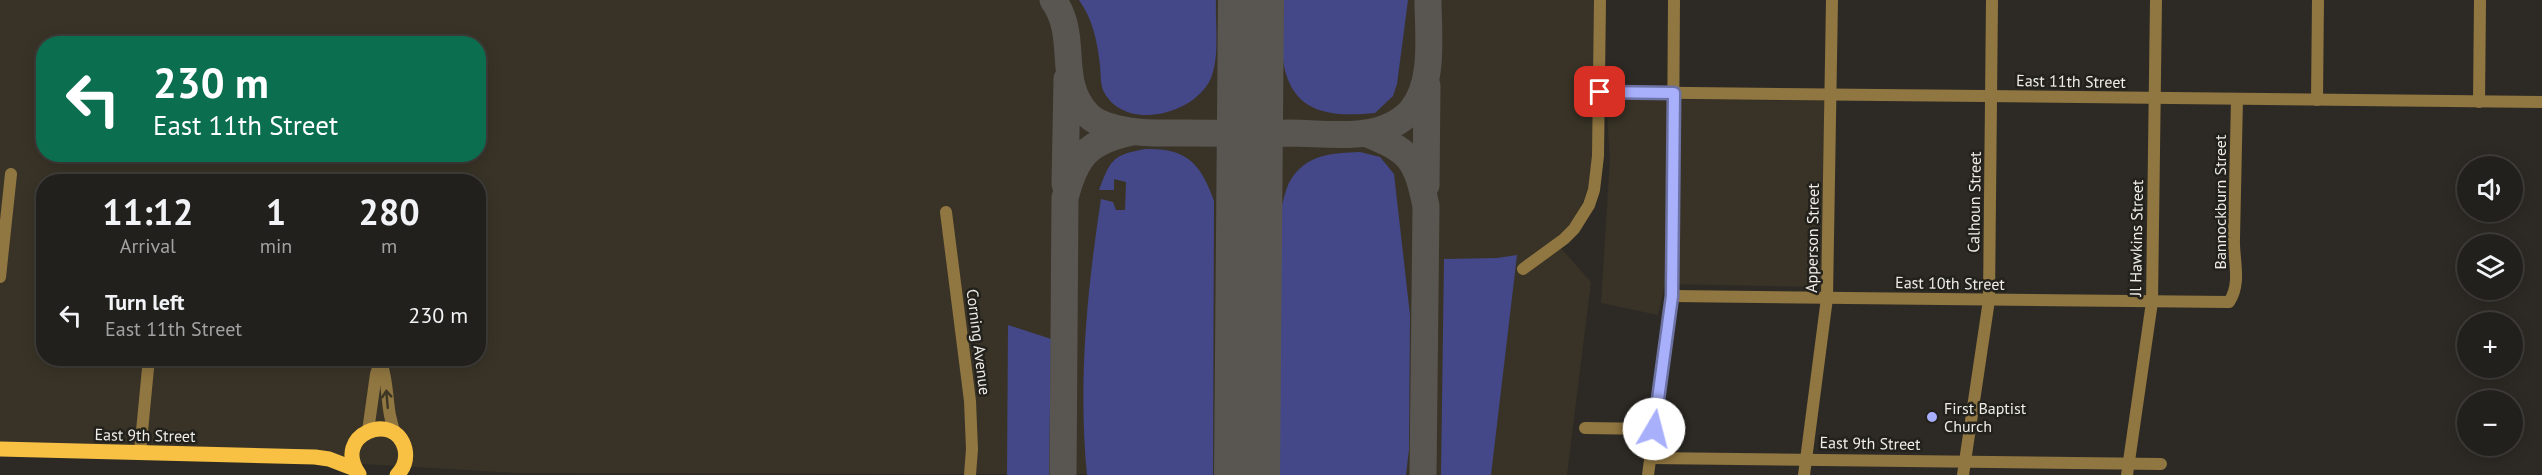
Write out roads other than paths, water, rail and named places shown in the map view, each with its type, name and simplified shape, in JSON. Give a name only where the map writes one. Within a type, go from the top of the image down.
[{"type":"main road","points":[[357,472],[352,457],[354,446],[368,431],[382,429],[396,435],[405,448],[405,464],[397,475]]},
{"type":"main road","points":[[289,456],[354,446]]},
{"type":"main road","name":"East 9th Street","points":[[0,449],[289,456]]},
{"type":"main road","points":[[289,456],[329,459],[357,472]]},
{"type":"street","points":[[1522,269],[1564,239],[1574,228],[1589,205],[1596,182],[1597,104],[1600,92],[1600,0]]},
{"type":"street","points":[[1648,475],[1672,296],[1674,0]]},
{"type":"street","name":"Apperson Street","points":[[1804,475],[1827,298],[1832,0]]},
{"type":"street","name":"Calhoun Street","points":[[1963,475],[1989,300],[1992,0]]},
{"type":"street","name":"Jl Hawkins Street","points":[[2128,469],[2152,302],[2156,0]]},
{"type":"street","points":[[2317,100],[2318,0]]},
{"type":"street","points":[[2479,102],[2480,0]]},
{"type":"street","name":"East 11th Street","points":[[1600,92],[2542,102]]},
{"type":"street","name":"Bannockburn Street","points":[[2226,303],[2232,298],[2236,276],[2234,243],[2237,99]]},
{"type":"street","points":[[0,277],[11,174]]},
{"type":"street","name":"Corning Avenue","points":[[946,213],[969,401],[972,449],[970,475]]},
{"type":"street","name":"East 10th Street","points":[[1672,296],[2226,303]]},
{"type":"street","points":[[140,452],[148,366]]},
{"type":"street","points":[[368,431],[379,366]]},
{"type":"street","points":[[383,366],[389,419],[396,435]]},
{"type":"street","points":[[1585,428],[1654,429]]},
{"type":"street","name":"East 9th Street","points":[[1650,458],[1965,462],[2128,469],[2161,464]]},
{"type":"place","name":"First Baptist Church","points":[[1932,417]]}]
